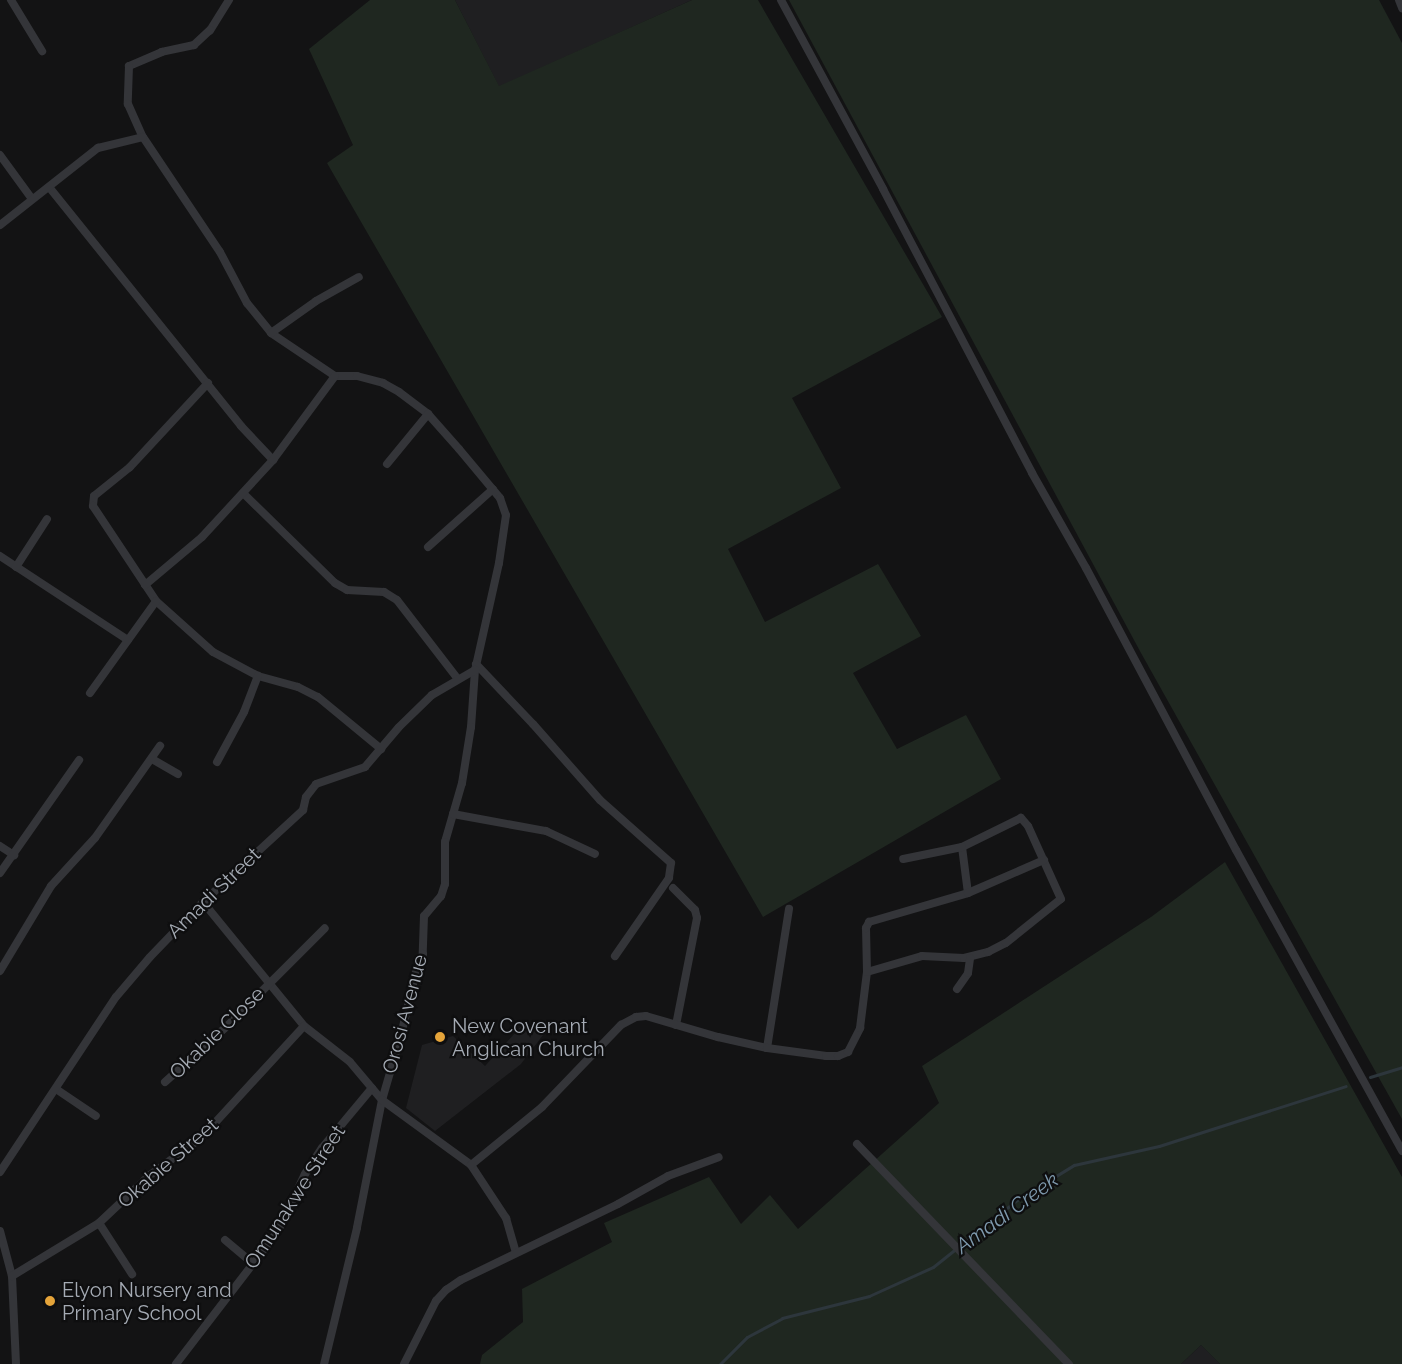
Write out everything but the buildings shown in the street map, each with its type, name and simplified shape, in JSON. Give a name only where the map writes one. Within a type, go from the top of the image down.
[{"type":"street","points":[[11,0],[42,51]]},
{"type":"street","points":[[145,585],[202,537],[273,460],[335,376],[271,333],[247,303],[220,252],[142,137],[128,104],[129,66],[162,52],[194,45],[210,30],[229,0]]},
{"type":"street","points":[[781,0],[934,284],[1032,473],[1086,568],[1236,850],[1402,1151]]},
{"type":"street","points":[[1399,0],[1402,8]]},
{"type":"street","points":[[0,225],[98,148],[142,137]]},
{"type":"street","points":[[0,155],[32,199]]},
{"type":"street","points":[[49,186],[242,426],[273,460]]},
{"type":"street","points":[[271,333],[316,301],[359,277]]},
{"type":"street","name":"Orosi Avenue","points":[[324,1364],[357,1228],[382,1100],[415,975],[423,954],[424,916],[443,890],[445,842],[471,727],[476,667],[499,563],[506,515],[500,498],[428,414],[383,383],[357,376],[335,376]]},
{"type":"street","points":[[208,383],[130,467],[93,500],[97,514],[156,601],[213,652],[258,676],[298,687],[318,697],[381,749]]},
{"type":"street","points":[[387,464],[428,414]]},
{"type":"street","points":[[428,547],[493,489]]},
{"type":"street","points":[[243,493],[335,582],[347,590],[384,592],[398,600],[457,678]]},
{"type":"street","points":[[16,567],[47,519]]},
{"type":"street","points":[[0,556],[128,640]]},
{"type":"street","points":[[90,693],[156,601]]},
{"type":"street","points":[[476,667],[533,724],[600,800],[671,863],[669,878],[615,956]]},
{"type":"street","name":"Amadi Street","points":[[0,1172],[116,997],[150,957],[202,902],[303,810],[306,797],[316,784],[331,777],[357,772],[372,762],[381,749],[432,695],[476,667]]},
{"type":"street","points":[[217,762],[244,712],[258,676]]},
{"type":"street","points":[[0,971],[51,886],[95,838],[160,746]]},
{"type":"street","points":[[152,759],[178,774]]},
{"type":"street","points":[[0,873],[79,760]]},
{"type":"street","points":[[453,814],[546,831],[595,854]]},
{"type":"street","points":[[867,972],[922,956],[970,958],[1006,943],[1060,901],[1061,894],[1028,825],[1021,818],[962,847],[903,859]]},
{"type":"street","points":[[0,846],[14,855]]},
{"type":"street","points":[[962,847],[968,893]]},
{"type":"street","points":[[471,1165],[542,1107],[628,1020],[646,1016],[767,1048],[826,1056],[848,1052],[860,1029],[867,972],[866,928],[869,922],[968,893],[1044,860]]},
{"type":"street","points":[[673,888],[695,910],[697,918],[676,1024]]},
{"type":"street","points":[[202,902],[304,1026],[350,1062],[382,1100],[471,1165],[506,1218],[516,1252]]},
{"type":"street","points":[[767,1048],[789,909]]},
{"type":"street","name":"Okabie Close","points":[[165,1082],[225,1028],[325,928]]},
{"type":"street","points":[[957,989],[968,973],[970,958]]},
{"type":"street","name":"Okabie Street","points":[[12,1276],[99,1222],[145,1179],[214,1127],[278,1052],[304,1026]]},
{"type":"street","name":"Omunakwe Street","points":[[176,1364],[278,1231],[305,1174],[322,1148],[372,1088]]},
{"type":"street","points":[[56,1089],[96,1116]]},
{"type":"street","points":[[857,1144],[1070,1364]]},
{"type":"street","points":[[404,1364],[436,1301],[446,1290],[516,1252],[618,1204],[668,1176],[719,1157]]},
{"type":"street","points":[[99,1222],[132,1274]]},
{"type":"street","points":[[0,1231],[12,1276],[16,1364]]},
{"type":"street","points":[[225,1240],[254,1264]]},
{"type":"shaded area","points":[[370,0],[455,0],[499,86],[692,0],[758,0],[942,317],[792,398],[841,488],[728,549],[765,622],[878,564],[921,636],[853,673],[897,749],[966,715],[1001,779],[763,917],[327,163],[353,145],[309,49]]},
{"type":"shaded area","points":[[455,0],[692,0],[499,87]]},
{"type":"shaded area","points":[[789,0],[1379,0],[1402,43],[1402,1119],[1141,653]]},
{"type":"shaded area","points":[[1225,862],[1402,1177],[1402,1364],[1220,1364],[1201,1345],[1181,1364],[480,1364],[482,1355],[523,1322],[522,1289],[612,1242],[604,1223],[709,1177],[741,1224],[770,1195],[798,1229],[939,1103],[922,1066],[1151,917]]},
{"type":"shaded area","points":[[524,1023],[543,1035],[521,1064],[435,1131],[406,1108],[422,1045],[453,1036],[485,1066]]},
{"type":"shaded area","points":[[1201,1345],[1220,1364],[1181,1364]]},
{"type":"waterway","name":"Amadi Creek","points":[[1370,1077],[1402,1067]]},
{"type":"waterway","name":"Amadi Creek","points":[[720,1364],[747,1337],[782,1318],[869,1296],[933,1267],[1017,1200],[1074,1165],[1159,1146],[1346,1086]]},
{"type":"place","name":"New Covenant Anglican Church","points":[[440,1037]]},
{"type":"place","name":"Elyon Nursery and Primary School","points":[[50,1301]]}]
